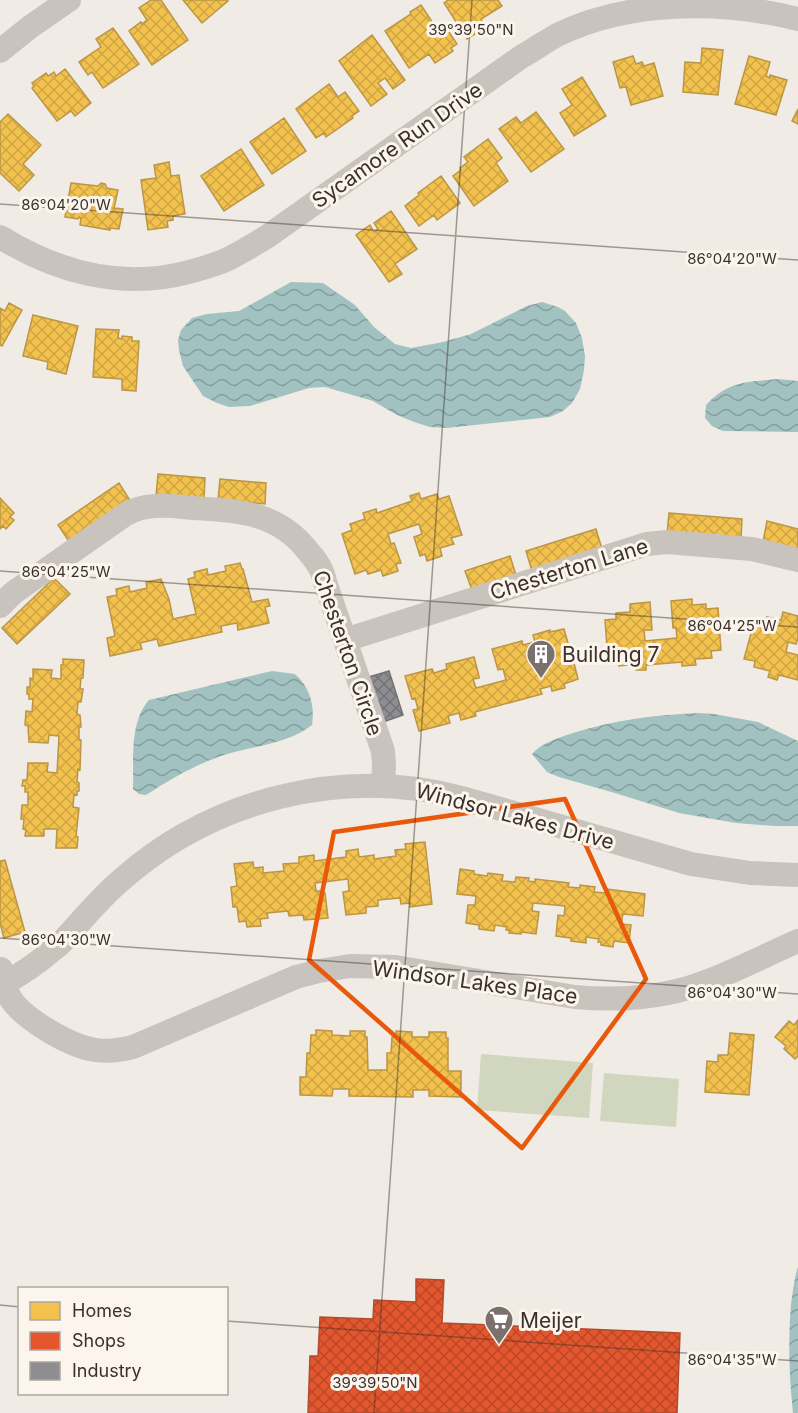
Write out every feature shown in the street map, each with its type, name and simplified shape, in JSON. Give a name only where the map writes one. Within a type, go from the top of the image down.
[{"type":"street","points":[[0,51],[69,0]]},
{"type":"street","name":"Sycamore Run Drive","points":[[0,237],[20,250],[48,263],[103,277],[127,279],[159,277],[199,269],[228,259],[268,236],[521,57],[573,28],[597,18],[636,8],[669,3],[696,2],[746,6],[798,19]]},
{"type":"street","name":"Chesterton Circle","points":[[0,606],[13,593],[134,510],[157,505],[238,511],[272,521],[301,541],[324,576],[383,751],[383,786]]},
{"type":"street","name":"Chesterton Lane","points":[[345,640],[647,544],[667,542],[752,549],[798,560]]},
{"type":"street","name":"Windsor Lakes Drive","points":[[1,980],[44,959],[116,884],[144,861],[181,836],[230,812],[283,795],[330,788],[383,786],[412,788],[451,795],[691,864],[750,873],[798,875]]},
{"type":"street","name":"Windsor Lakes Place","points":[[1,980],[11,1000],[21,1011],[47,1029],[75,1045],[113,1051],[133,1047],[296,977],[336,968],[394,967],[575,997],[631,998],[668,993],[703,983],[798,940]]},
{"type":"highlighted area","points":[[565,799],[646,979],[522,1148],[309,960],[334,832]]},
{"type":"green space","points":[[481,1054],[593,1063],[589,1118],[477,1110]]},
{"type":"green space","points":[[604,1073],[679,1079],[676,1127],[600,1121]]},
{"type":"water","points":[[291,282],[323,283],[355,305],[374,327],[395,344],[411,348],[471,334],[527,306],[542,302],[558,307],[576,323],[582,338],[585,356],[580,389],[572,403],[563,411],[550,417],[446,428],[430,427],[414,422],[373,401],[325,387],[309,388],[250,406],[229,407],[203,396],[183,366],[178,340],[181,330],[192,318],[239,311]]},
{"type":"water","points":[[778,379],[798,381],[798,432],[723,431],[712,426],[705,418],[706,405],[722,391],[739,384]]},
{"type":"water","points":[[272,671],[295,674],[300,679],[308,691],[312,704],[312,725],[281,740],[224,755],[204,763],[146,795],[139,794],[133,789],[135,730],[138,719],[149,700]]},
{"type":"water","points":[[697,713],[758,722],[798,741],[798,826],[736,823],[679,813],[559,777],[547,772],[532,754],[541,746],[556,739],[619,721]]},
{"type":"water","points":[[798,1267],[798,1413],[793,1413],[789,1332],[791,1304]]},
{"type":"building: Homes","points":[[151,0],[161,0],[188,40],[152,65],[129,31],[147,20],[139,8]]},
{"type":"building: Homes","points":[[183,0],[227,0],[228,1],[202,23]]},
{"type":"building: Homes","points":[[448,0],[498,0],[502,6],[481,19],[485,28],[467,39],[444,3]]},
{"type":"building: Homes","points":[[421,5],[438,31],[445,26],[457,44],[451,48],[453,51],[435,63],[429,54],[409,68],[385,31]]},
{"type":"building: Homes","points":[[113,28],[139,64],[103,88],[92,72],[88,75],[79,62],[101,47],[96,39]]},
{"type":"building: Homes","points":[[372,35],[405,80],[393,89],[385,78],[378,83],[387,94],[371,106],[339,61]]},
{"type":"building: Homes","points":[[702,48],[723,50],[718,95],[683,92],[685,62],[701,63]]},
{"type":"building: Homes","points":[[633,56],[636,64],[642,62],[644,66],[654,63],[663,96],[631,105],[626,87],[620,88],[613,62]]},
{"type":"building: Homes","points":[[749,56],[770,62],[766,76],[787,80],[776,115],[735,104]]},
{"type":"building: Homes","points":[[65,69],[91,103],[75,116],[71,111],[57,121],[32,88],[34,86],[32,83],[46,73],[48,76],[54,72],[56,76]]},
{"type":"building: Homes","points":[[582,77],[606,116],[574,136],[560,113],[572,105],[562,89]]},
{"type":"building: Homes","points":[[329,84],[338,97],[345,92],[359,111],[326,137],[324,133],[316,138],[296,109]]},
{"type":"building: Homes","points":[[798,109],[798,124],[792,121]]},
{"type":"building: Homes","points":[[536,112],[564,149],[531,172],[499,129],[516,117],[521,123]]},
{"type":"building: Homes","points":[[8,114],[41,145],[23,164],[34,175],[19,191],[0,173],[0,122]]},
{"type":"building: Homes","points":[[284,118],[306,151],[272,174],[250,142]]},
{"type":"building: Homes","points":[[488,139],[502,158],[496,163],[508,181],[474,206],[453,176],[468,162],[464,157]]},
{"type":"building: Homes","points":[[241,149],[264,185],[224,211],[201,176]]},
{"type":"building: Homes","points":[[169,162],[171,176],[179,175],[185,214],[173,216],[173,220],[167,221],[168,227],[148,230],[141,180],[156,178],[154,165]]},
{"type":"building: Homes","points":[[441,176],[460,203],[437,220],[434,215],[419,226],[405,206]]},
{"type":"building: Homes","points":[[71,183],[98,186],[101,183],[107,188],[118,190],[114,208],[123,209],[119,229],[110,228],[110,230],[80,225],[81,218],[65,217]]},
{"type":"building: Homes","points":[[391,211],[417,249],[395,264],[402,274],[389,282],[356,235],[370,225],[374,232],[378,229],[374,223]]},
{"type":"building: Homes","points":[[9,303],[22,310],[2,346],[0,345],[0,308],[5,311]]},
{"type":"building: Homes","points":[[33,315],[78,326],[66,374],[47,369],[48,362],[23,356]]},
{"type":"building: Homes","points":[[96,329],[119,330],[118,338],[132,337],[132,341],[139,341],[136,391],[122,390],[122,379],[93,377]]},
{"type":"building: Homes","points":[[158,474],[205,478],[204,499],[156,496]]},
{"type":"building: Homes","points":[[220,479],[266,483],[265,504],[218,500]]},
{"type":"building: Homes","points":[[119,483],[131,502],[70,543],[58,525]]},
{"type":"building: Homes","points":[[419,493],[421,499],[437,494],[439,499],[449,496],[462,535],[451,538],[454,544],[440,548],[442,556],[427,561],[425,554],[420,556],[414,537],[422,534],[419,524],[388,534],[401,563],[396,564],[398,571],[383,576],[381,570],[368,574],[366,570],[355,574],[342,534],[352,530],[350,524],[365,519],[363,513],[376,509],[377,513],[412,501],[410,496]]},
{"type":"building: Homes","points":[[0,498],[14,513],[10,517],[14,520],[6,529],[3,526],[0,529]]},
{"type":"building: Homes","points":[[669,513],[742,519],[741,540],[667,534]]},
{"type":"building: Homes","points":[[767,521],[798,529],[798,550],[763,542]]},
{"type":"building: Homes","points":[[596,529],[602,549],[532,571],[526,551]]},
{"type":"building: Homes","points":[[510,556],[516,575],[472,590],[465,571]]},
{"type":"building: Homes","points":[[240,563],[252,602],[268,599],[270,606],[265,607],[269,623],[238,630],[237,623],[221,626],[222,632],[159,646],[157,639],[140,643],[142,649],[110,656],[107,638],[115,636],[107,597],[117,595],[116,589],[129,586],[130,592],[147,588],[146,582],[161,579],[169,599],[173,619],[196,614],[188,579],[195,577],[194,572],[207,569],[208,575],[226,571],[225,566]]},
{"type":"building: Homes","points":[[54,578],[70,594],[17,644],[2,628]]},
{"type":"building: Homes","points":[[692,599],[692,605],[706,604],[706,609],[718,608],[721,650],[711,651],[712,658],[695,659],[696,665],[682,666],[682,662],[646,665],[646,670],[636,670],[636,664],[619,666],[619,660],[608,661],[605,620],[616,619],[616,613],[630,612],[630,604],[650,602],[652,630],[644,630],[645,641],[677,638],[676,628],[673,628],[671,601]]},
{"type":"building: Homes","points":[[783,612],[798,616],[796,644],[788,642],[786,652],[798,655],[798,680],[779,675],[777,680],[768,677],[770,671],[754,667],[755,661],[744,659],[755,619],[766,622],[767,617],[781,620]]},
{"type":"building: Homes","name":"Building 7","points":[[564,629],[570,650],[562,652],[564,661],[573,659],[578,679],[564,684],[565,688],[552,691],[551,686],[540,689],[542,694],[475,712],[476,716],[461,720],[459,713],[448,716],[450,723],[419,731],[413,710],[418,709],[415,698],[412,699],[405,676],[432,669],[434,673],[447,669],[446,664],[474,657],[479,676],[473,679],[476,688],[506,680],[503,669],[498,670],[492,649],[522,641],[523,645],[535,642],[533,635]]},
{"type":"building: Homes","points":[[63,659],[84,660],[80,689],[83,689],[81,702],[78,702],[77,714],[80,715],[81,727],[79,727],[80,770],[78,769],[77,782],[79,791],[77,795],[74,794],[73,807],[79,808],[77,848],[56,848],[57,829],[44,829],[44,836],[25,836],[24,819],[21,819],[22,805],[28,805],[28,792],[25,792],[25,786],[22,786],[23,780],[27,780],[28,763],[48,763],[47,772],[57,773],[59,736],[49,735],[48,743],[29,742],[28,726],[25,725],[26,711],[32,712],[33,699],[29,699],[27,687],[30,687],[30,678],[33,679],[33,669],[52,670],[51,678],[61,679]]},
{"type":"building: Homes","points":[[425,842],[432,904],[410,907],[410,903],[401,904],[400,898],[378,900],[378,906],[366,907],[366,913],[346,915],[343,892],[349,891],[348,879],[315,883],[316,891],[325,893],[328,918],[304,920],[303,915],[289,916],[288,911],[267,913],[268,918],[260,919],[261,926],[247,927],[246,921],[239,922],[237,907],[233,907],[231,887],[237,886],[234,864],[253,862],[254,868],[263,867],[263,873],[284,871],[283,864],[299,863],[299,857],[314,855],[314,861],[346,857],[346,851],[358,849],[359,857],[374,855],[374,859],[396,856],[395,850],[406,849],[405,844]]},
{"type":"building: Homes","points":[[5,860],[25,932],[4,938],[0,923],[0,861]]},
{"type":"building: Homes","points":[[460,869],[487,876],[488,873],[503,875],[502,881],[515,882],[516,877],[529,878],[528,881],[535,882],[535,879],[569,883],[568,887],[580,888],[580,885],[595,887],[594,892],[606,893],[607,889],[645,894],[643,916],[623,914],[621,924],[631,925],[629,943],[614,941],[613,947],[601,945],[601,942],[598,942],[599,939],[586,937],[586,943],[556,936],[558,915],[564,916],[565,906],[533,903],[532,911],[539,912],[536,934],[509,933],[510,931],[506,930],[507,927],[495,925],[494,931],[479,929],[479,925],[466,923],[468,905],[475,905],[476,896],[457,894]]},
{"type":"building: Homes","points":[[798,1020],[798,1056],[795,1059],[784,1049],[786,1046],[775,1037],[789,1021],[794,1025]]},
{"type":"building: Homes","points":[[316,1030],[332,1031],[332,1035],[350,1036],[350,1031],[365,1031],[368,1070],[387,1070],[387,1053],[391,1053],[392,1037],[396,1037],[396,1031],[412,1032],[412,1037],[429,1037],[429,1032],[446,1032],[448,1071],[461,1071],[461,1097],[429,1096],[429,1090],[413,1090],[413,1097],[349,1096],[349,1089],[333,1089],[332,1096],[300,1095],[300,1077],[306,1077],[307,1053],[310,1053],[311,1035],[316,1035]]},
{"type":"building: Homes","points":[[730,1033],[754,1035],[749,1095],[705,1092],[707,1061],[718,1062],[718,1055],[728,1055]]},
{"type":"building: Shops","name":"Meijer","points":[[416,1279],[444,1280],[442,1323],[680,1333],[677,1413],[308,1413],[310,1356],[318,1356],[320,1317],[373,1319],[374,1300],[416,1302]]},
{"type":"building: Industry","points":[[389,671],[403,715],[383,722],[369,677]]},
{"type":"place","name":"Building 7","points":[[541,680]]},
{"type":"place","name":"Meijer","points":[[499,1346]]}]
